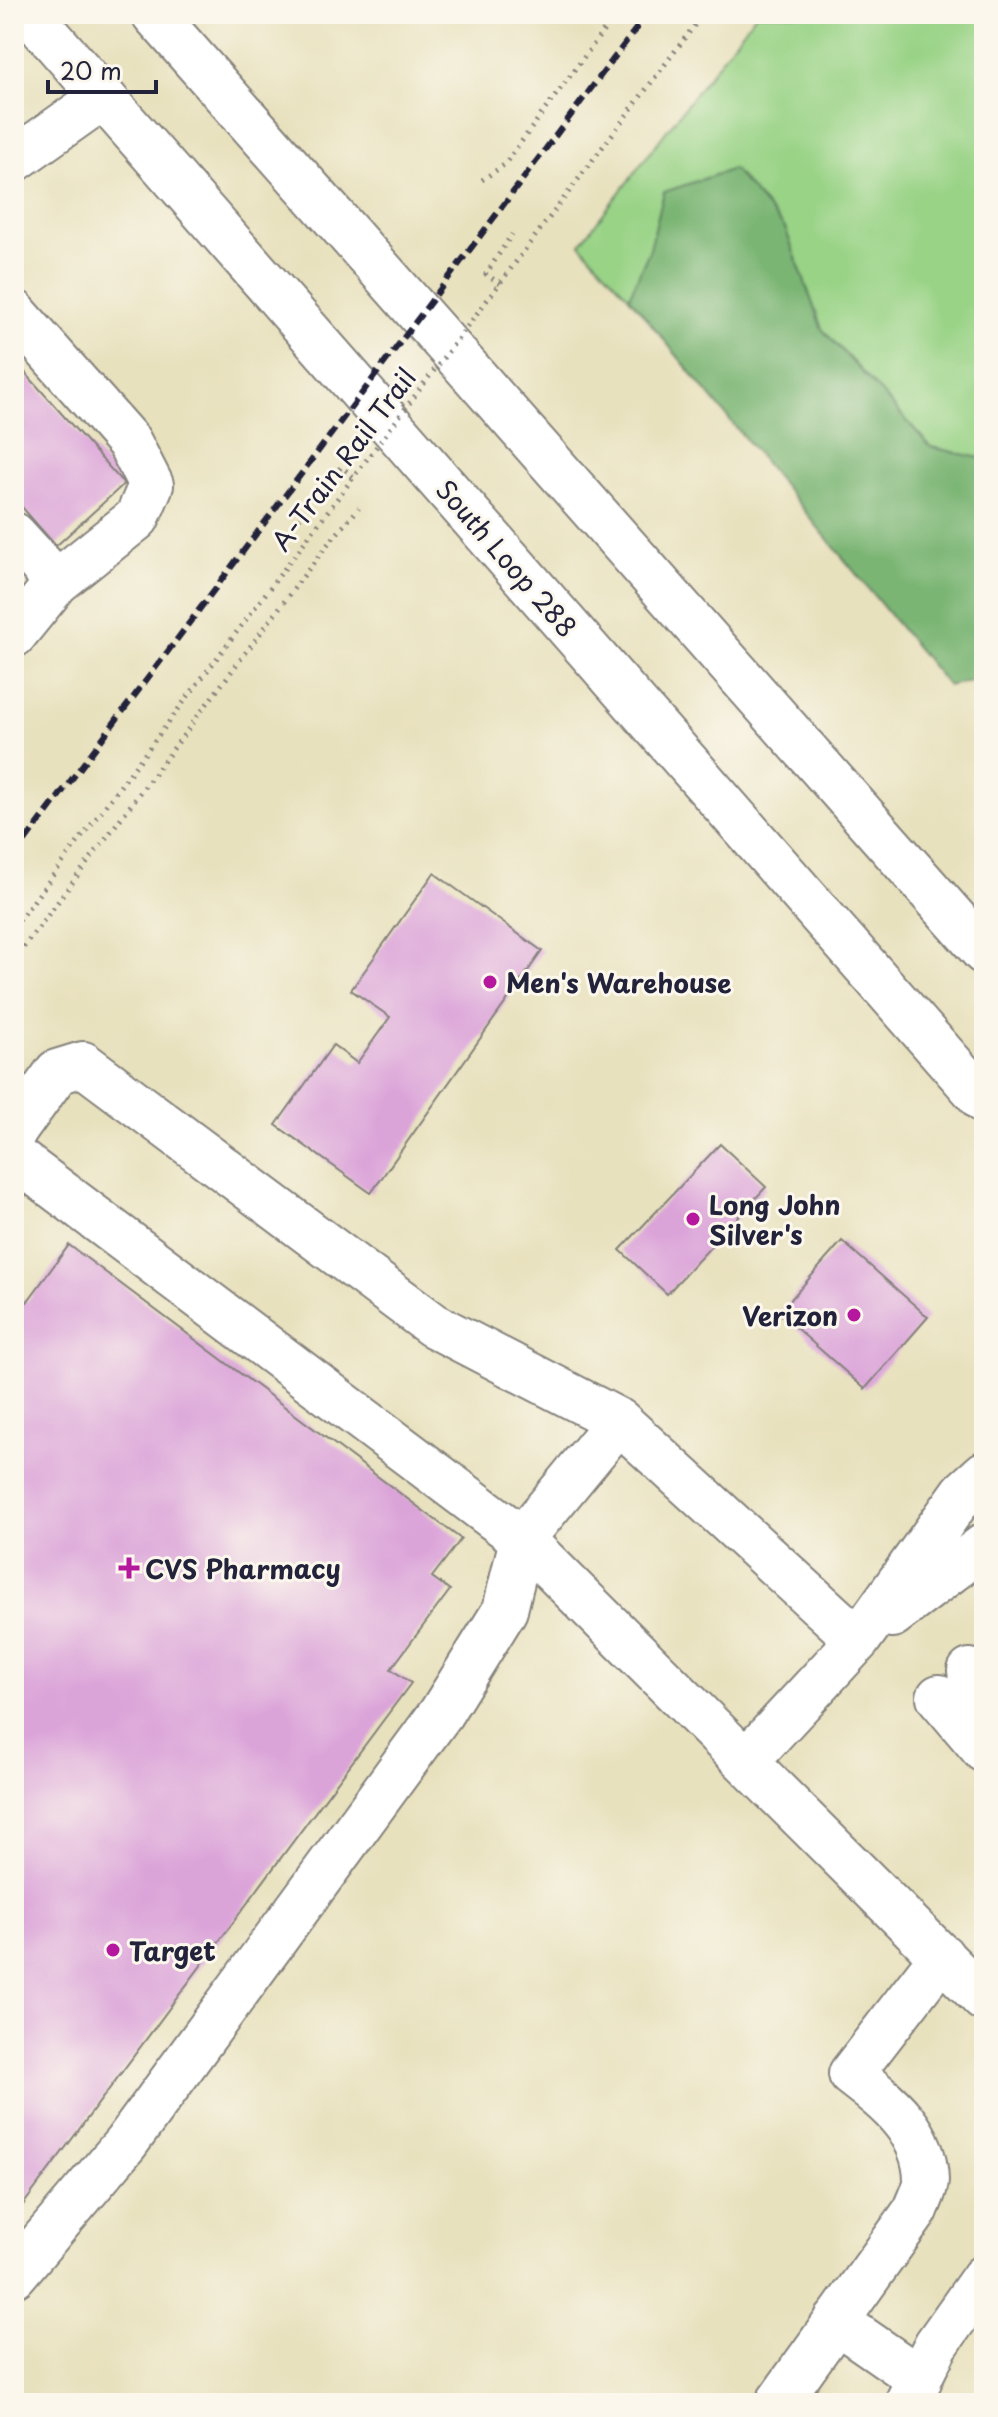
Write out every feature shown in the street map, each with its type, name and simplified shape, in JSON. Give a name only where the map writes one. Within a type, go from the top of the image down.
[{"type":"main road","name":"South Loop 288","points":[[30,14],[984,1101]]},
{"type":"main road","points":[[154,14],[984,952]]},
{"type":"main road","points":[[14,160],[103,97]]},
{"type":"main road","points":[[14,312],[129,442],[151,485],[137,518],[57,582],[14,635]]},
{"type":"main road","points":[[14,535],[57,582]]},
{"type":"main road","points":[[14,1132],[57,1072],[83,1064],[433,1325],[619,1421],[858,1640]]},
{"type":"main road","points":[[14,1157],[522,1539],[984,1999]]},
{"type":"main road","points":[[14,2275],[126,2143],[441,1713],[505,1610],[522,1539],[619,1421]]},
{"type":"main road","points":[[746,1761],[858,1640],[964,1492],[984,1474]]},
{"type":"main road","points":[[858,1640],[984,1546]]},
{"type":"main road","points":[[962,1685],[984,1719]]},
{"type":"main road","points":[[962,1685],[984,1750]]},
{"type":"main road","points":[[778,2403],[916,2210],[926,2182],[918,2142],[895,2108],[851,2074],[942,1956]]},
{"type":"main road","points":[[836,2321],[913,2391],[936,2345],[984,2277]]},
{"type":"path","points":[[482,180],[504,165],[616,14]]},
{"type":"path","name":"A-Train Rail Trail","points":[[14,927],[703,14]]},
{"type":"path","points":[[500,284],[486,274],[512,234]]},
{"type":"path","points":[[294,525],[341,467],[354,477]]},
{"type":"path","points":[[14,960],[323,550],[359,508]]},
{"type":"green space","points":[[756,14],[984,14],[984,459],[931,447],[822,329],[785,228],[664,192],[650,249],[629,297],[580,244]]},
{"type":"green space","points":[[733,169],[785,228],[822,329],[931,447],[984,459],[984,678],[948,686],[629,297],[650,249],[664,192]]},
{"type":"building","points":[[14,360],[124,484],[56,546],[14,498]]},
{"type":"building","points":[[434,873],[542,951],[371,1193],[276,1125],[333,1045],[357,1063],[390,1017],[351,990]]},
{"type":"building","name":"Long John Silver's","points":[[720,1144],[766,1187],[667,1294],[620,1250]]},
{"type":"building","name":"Verizon","points":[[842,1241],[928,1317],[865,1389],[779,1313]]},
{"type":"building","name":"Target","points":[[69,1245],[461,1539],[432,1577],[450,1590],[391,1669],[411,1683],[14,2217],[14,1292],[27,1302]]},
{"type":"railway","points":[[14,856],[647,14]]},
{"type":"place","name":"Men's Warehouse","points":[[490,982]]},
{"type":"place","name":"Long John Silver's","points":[[693,1219]]},
{"type":"place","name":"Verizon","points":[[854,1315]]},
{"type":"place","name":"CVS Pharmacy","points":[[129,1568]]},
{"type":"place","name":"Target","points":[[113,1950]]}]
